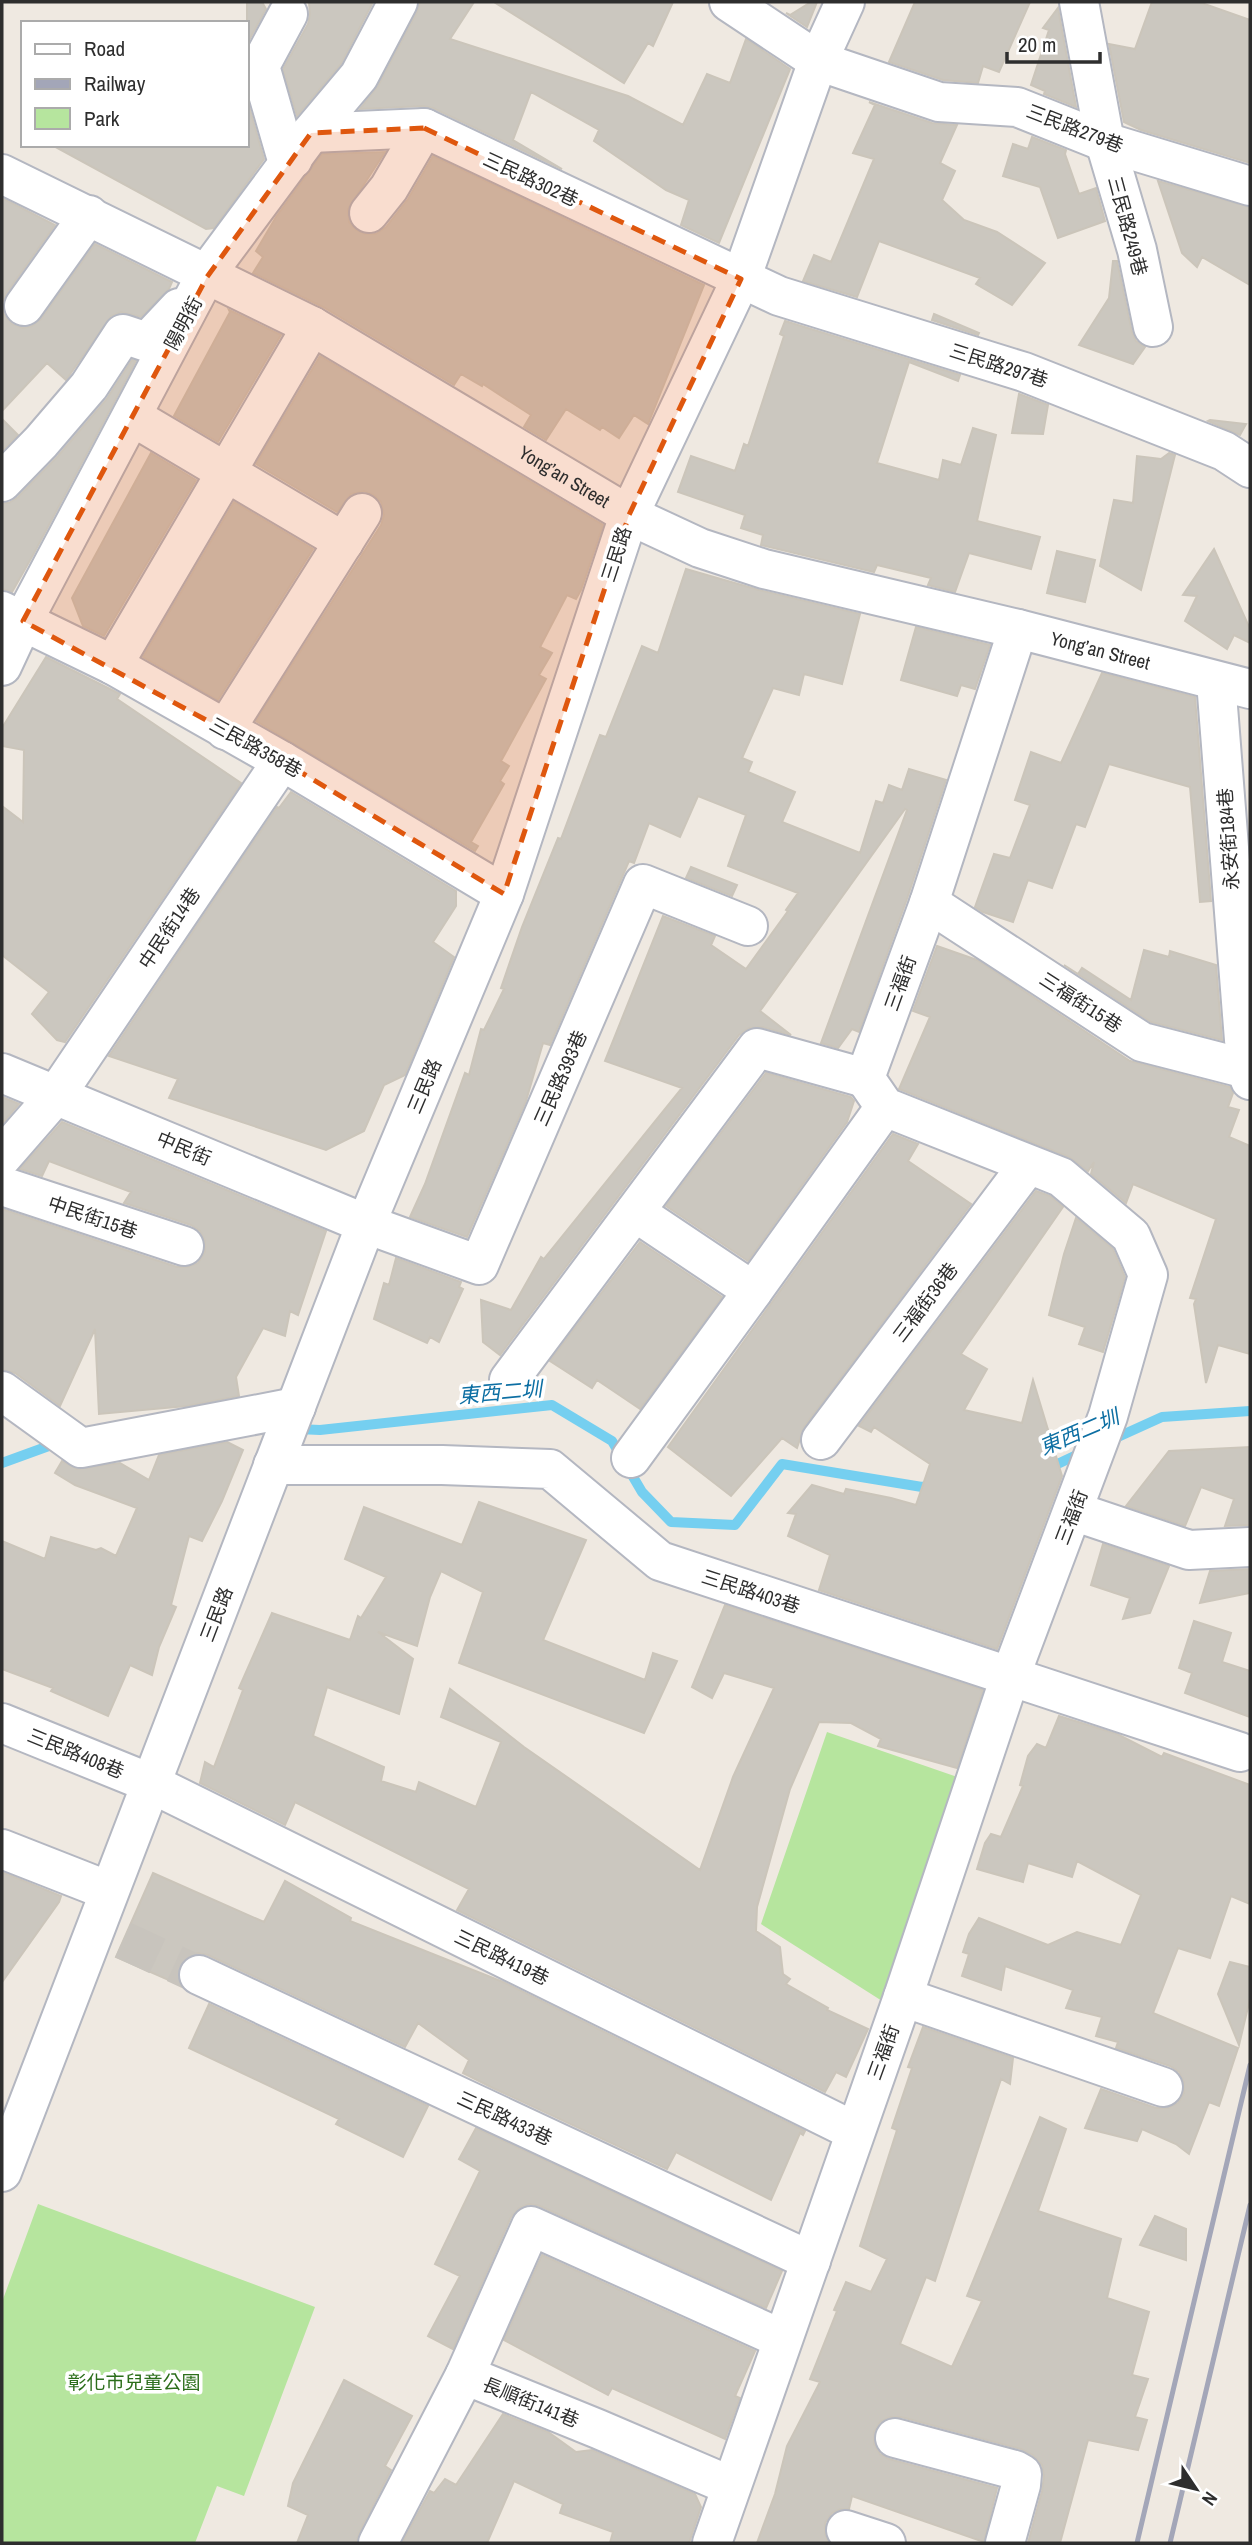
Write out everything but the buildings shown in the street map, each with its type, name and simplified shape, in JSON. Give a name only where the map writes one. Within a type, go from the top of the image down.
[{"type":"street","name":"陽明街","points":[[2,666],[12,616],[133,417],[207,275],[302,146],[359,76],[398,2]]},
{"type":"street","name":"三民路279巷","points":[[729,2],[818,61],[939,102],[1017,107],[1105,142],[1250,186]]},
{"type":"street","name":"三民路","points":[[2,2172],[110,1934],[109,1891],[366,1224],[504,894],[629,515],[741,279],[818,61],[845,2]]},
{"type":"street","name":"三民路249巷","points":[[1079,2],[1105,142],[1137,250],[1153,327]]},
{"type":"street","points":[[288,14],[260,66],[285,153],[302,146]]},
{"type":"street","points":[[369,213],[389,188],[424,128]]},
{"type":"street","name":"三民路302巷","points":[[302,146],[424,128],[741,279]]},
{"type":"street","name":"Yong’an Street","points":[[2,174],[312,326],[629,515],[700,548],[764,569],[1018,629],[1233,685]]},
{"type":"street","points":[[23,306],[89,215]]},
{"type":"street","points":[[2,482],[89,386],[123,334],[147,342],[207,275]]},
{"type":"street","name":"三民路297巷","points":[[741,279],[779,296],[1024,372],[1224,451],[1250,468]]},
{"type":"street","points":[[113,665],[312,326]]},
{"type":"street","points":[[133,417],[226,473],[353,527],[226,730]]},
{"type":"street","name":"三民路358巷","points":[[12,616],[113,665],[282,761],[504,894]]},
{"type":"street","name":"三福街","points":[[712,2543],[903,1997],[1010,1677],[1108,1416],[1147,1275],[1131,1236],[1061,1177],[1028,1165],[875,1093],[929,903],[1018,629]]},
{"type":"street","name":"永安街184巷","points":[[1233,685],[1249,1074]]},
{"type":"street","name":"中民街14巷","points":[[56,1095],[282,761]]},
{"type":"street","name":"三民路393巷","points":[[366,1224],[479,1265],[643,884],[748,926]]},
{"type":"street","name":"三福街15巷","points":[[929,903],[1142,1042],[1249,1074]]},
{"type":"street","points":[[509,1380],[757,1048],[875,1093],[752,1291],[631,1458]]},
{"type":"street","name":"中民街","points":[[2,1073],[366,1224]]},
{"type":"street","points":[[2,1157],[56,1095]]},
{"type":"street","name":"三福街36巷","points":[[821,1440],[1028,1165]]},
{"type":"street","name":"中民街15巷","points":[[2,1186],[184,1246]]},
{"type":"street","points":[[635,1212],[752,1291]]},
{"type":"street","points":[[2,1391],[81,1448],[296,1407]]},
{"type":"street","name":"三民路403巷","points":[[273,1465],[442,1465],[550,1469],[660,1561],[1240,1752]]},
{"type":"street","points":[[1073,1511],[1189,1550],[1250,1548]]},
{"type":"street","name":"三民路408巷","points":[[2,1723],[150,1783]]},
{"type":"street","name":"三民路419巷","points":[[150,1783],[854,2131]]},
{"type":"street","points":[[2,1849],[109,1891]]},
{"type":"street","name":"三民路433巷","points":[[199,1975],[811,2262]]},
{"type":"street","points":[[903,1997],[1163,2087]]},
{"type":"street","points":[[465,2375],[531,2226],[782,2339]]},
{"type":"street","name":"長順街141巷","points":[[378,2543],[465,2375],[731,2486]]},
{"type":"street","points":[[895,2438],[1022,2474],[1005,2543]]},
{"type":"street","points":[[846,2530],[886,2543]]},
{"type":"highlighted area","points":[[424,128],[741,279],[629,515],[504,894],[282,761],[23,621],[207,277],[311,133]]},
{"type":"green space","points":[[827,1732],[966,1780],[890,2006],[761,1924]]},
{"type":"green space","name":"彰化市兒童公園","points":[[38,2204],[315,2307],[244,2496],[217,2486],[195,2543],[2,2543],[2,2302]]},
{"type":"waterway","name":"東西二圳","points":[[298,1429],[320,1430],[552,1405],[612,1441],[642,1492],[671,1522],[735,1525],[782,1464],[922,1487],[933,1485]]},
{"type":"waterway","name":"東西二圳","points":[[1109,1441],[1162,1417],[1250,1411]]},
{"type":"waterway","name":"東西二圳","points":[[2,1463],[57,1443]]},
{"type":"waterway","name":"東西二圳","points":[[1049,1468],[1083,1452]]},
{"type":"tunnel","points":[[123,1940],[199,1975]]},
{"type":"railway","points":[[1137,2543],[1250,2065]]},
{"type":"railway","points":[[1170,2543],[1250,2205]]}]
